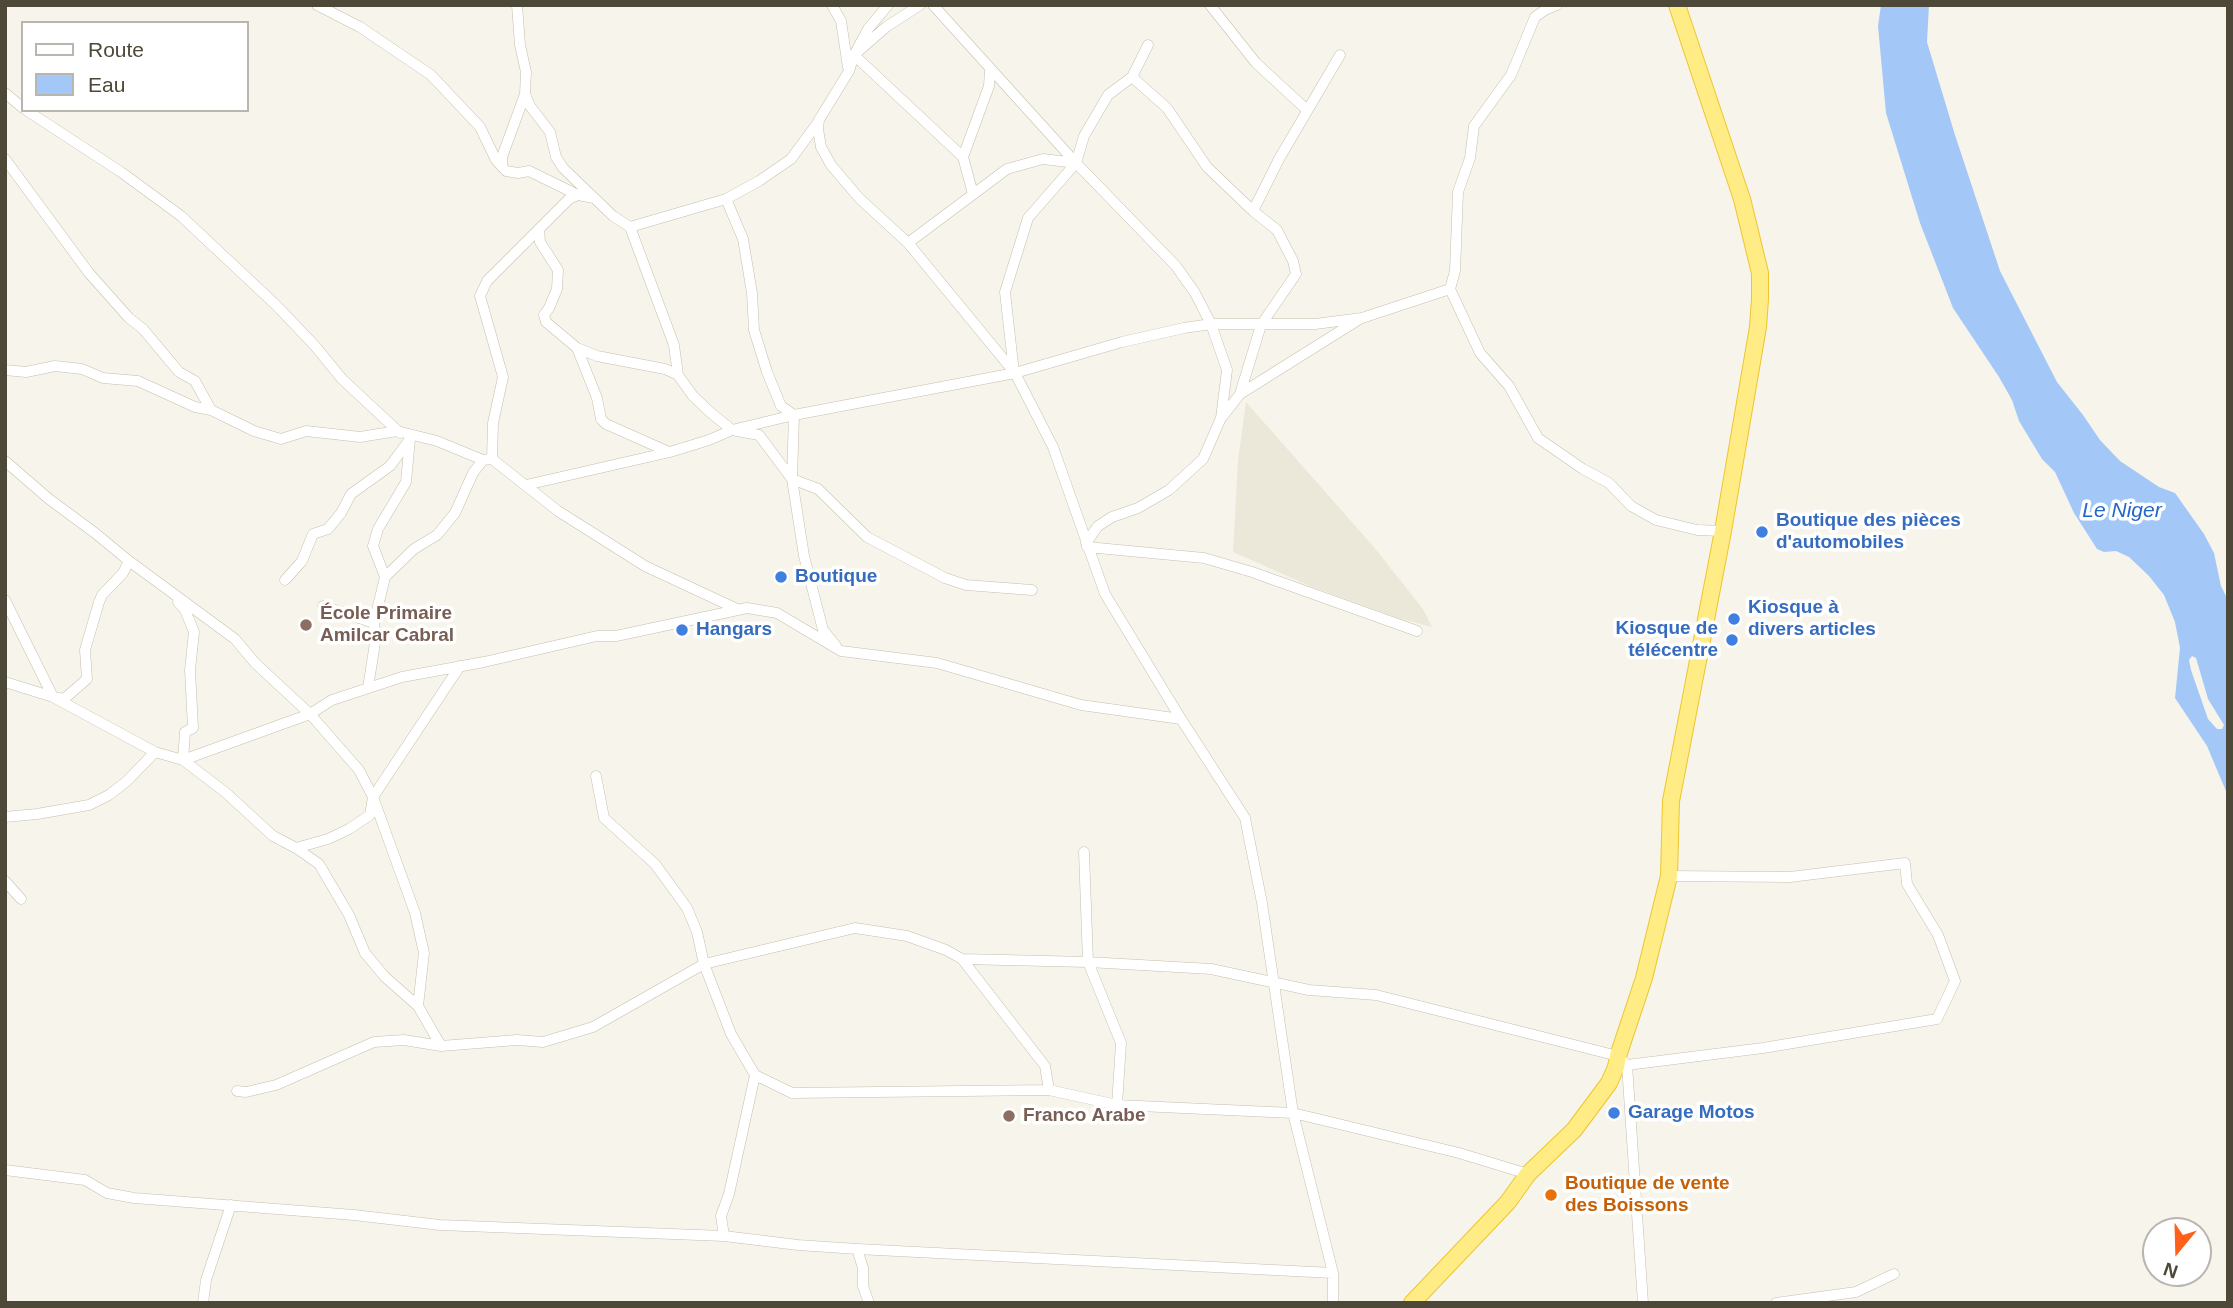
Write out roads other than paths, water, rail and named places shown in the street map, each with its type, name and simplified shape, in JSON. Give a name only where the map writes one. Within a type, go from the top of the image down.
[{"type":"highway","points":[[1412,1303],[1508,1202],[1528,1174],[1574,1130],[1609,1083],[1616,1067],[1623,1061],[1669,876],[1671,801],[1723,531],[1758,327],[1760,273],[1742,199],[1677,5]]},
{"type":"street","points":[[317,5],[360,27],[431,75],[480,127],[506,171],[529,171],[578,195],[594,198]]},
{"type":"street","points":[[502,167],[502,157],[525,94],[526,72],[520,45],[517,5]]},
{"type":"street","points":[[832,5],[841,21],[849,71]]},
{"type":"street","points":[[630,228],[726,198],[759,181],[791,159],[820,120],[849,71],[868,29],[888,5]]},
{"type":"street","points":[[854,55],[886,27],[919,5]]},
{"type":"street","points":[[933,5],[1076,163],[1176,266],[1195,293],[1211,324],[1227,370],[1221,418]]},
{"type":"street","points":[[1210,5],[1255,63],[1307,110]]},
{"type":"street","points":[[1557,5],[1535,17],[1511,75],[1474,127],[1470,158],[1458,192],[1455,271],[1450,289],[1480,353],[1509,386],[1538,438],[1609,483],[1631,506],[1657,520],[1697,530],[1723,531]]},
{"type":"street","points":[[1014,373],[1005,292],[1028,218],[1076,163],[1084,136],[1108,95],[1132,77],[1148,45]]},
{"type":"street","points":[[854,55],[963,157],[973,194]]},
{"type":"street","points":[[1253,211],[1279,159],[1340,55]]},
{"type":"street","points":[[963,157],[989,86],[990,70]]},
{"type":"street","points":[[1132,77],[1167,108],[1207,167],[1277,230],[1293,261],[1296,274],[1261,325],[1240,394]]},
{"type":"street","points":[[5,93],[21,106]]},
{"type":"street","points":[[525,94],[530,106],[550,132],[556,158],[563,167],[613,216],[630,228],[674,345],[678,375],[693,396],[732,430],[760,435],[792,479],[818,489],[867,537],[945,578],[966,585],[1032,590]]},
{"type":"street","points":[[29,112],[121,172],[181,216],[276,305],[342,379],[397,431],[410,439]]},
{"type":"street","points":[[820,120],[818,130],[821,147],[831,165],[859,198],[908,243],[1014,373],[1053,447],[1105,594],[1245,818],[1262,903],[1293,1114],[1333,1273],[1333,1303]]},
{"type":"street","points":[[5,159],[89,273],[129,318],[143,329],[179,372],[195,381],[211,410]]},
{"type":"street","points":[[908,243],[1007,169],[1043,159],[1076,163]]},
{"type":"street","points":[[384,577],[415,549],[438,536],[455,513],[473,473],[487,460],[503,377],[480,296],[487,281],[569,199],[578,195]]},
{"type":"street","points":[[726,198],[743,239],[752,293],[754,330],[767,372],[781,406],[794,415]]},
{"type":"street","points":[[539,229],[540,242],[558,270],[557,289],[550,308],[544,315],[546,322],[577,348],[597,356],[665,369],[678,375]]},
{"type":"street","points":[[526,485],[670,452],[732,430],[794,415],[1014,373],[1122,342],[1211,324],[1315,324],[1362,318],[1450,289]]},
{"type":"street","points":[[1086,545],[1098,526],[1169,490],[1203,459],[1221,418],[1240,394],[1362,318]]},
{"type":"street","points":[[577,348],[597,398],[601,419],[606,424],[670,452]]},
{"type":"street","points":[[5,370],[26,372],[55,366],[82,369],[103,377],[138,381],[195,407],[211,410],[254,431],[281,439],[306,431],[360,437],[397,431],[436,441],[487,460],[526,485],[558,512],[645,566],[738,609]]},
{"type":"street","points":[[794,415],[792,479],[804,556],[823,630],[841,651]]},
{"type":"street","points":[[368,688],[374,622],[384,577],[373,546],[378,529],[406,482],[410,439]]},
{"type":"street","points":[[285,580],[302,561],[313,534],[328,530],[351,494],[390,466],[410,439]]},
{"type":"street","points":[[5,461],[49,499],[166,590],[235,639],[255,663],[310,713],[359,770],[373,797],[405,882],[424,953],[418,1006]]},
{"type":"street","points":[[1086,545],[1204,558],[1252,572],[1417,631]]},
{"type":"street","points":[[5,682],[64,699],[87,679],[85,650],[99,602],[102,595],[123,573],[129,561]]},
{"type":"street","points":[[166,590],[185,610],[194,632],[190,670],[193,727],[186,732],[183,761]]},
{"type":"street","points":[[5,600],[53,697],[155,752],[183,761],[225,792],[272,836],[296,848],[318,864],[349,915],[365,953],[385,977],[418,1006],[441,1046]]},
{"type":"street","points":[[323,606],[374,622]]},
{"type":"street","points":[[183,761],[310,713],[332,700],[402,677],[747,608],[777,613],[841,651],[937,663],[1081,705],[1181,719]]},
{"type":"street","points":[[296,848],[328,839],[370,815],[373,797],[460,666]]},
{"type":"street","points":[[5,817],[89,805],[109,796],[155,752]]},
{"type":"street","points":[[597,776],[603,816],[655,864],[687,908],[697,932],[704,964],[731,1034],[755,1075],[792,1093],[1049,1090],[1117,1105],[1293,1114],[1491,1161],[1528,1174]]},
{"type":"street","points":[[1084,852],[1088,962],[1121,1042],[1117,1105]]},
{"type":"street","points":[[962,959],[1212,969],[1309,990],[1376,995],[1623,1061],[1763,1048],[1937,1019],[1955,981],[1938,935],[1907,884],[1905,863],[1790,877],[1669,876]]},
{"type":"street","points":[[5,881],[21,899]]},
{"type":"street","points":[[237,1091],[246,1092],[275,1085],[374,1042],[404,1040],[441,1046],[517,1040],[543,1042],[593,1027],[704,964],[855,928],[907,936],[946,950],[962,959],[1045,1066],[1049,1090]]},
{"type":"street","points":[[1623,1061],[1643,1303]]},
{"type":"street","points":[[724,1236],[720,1216],[729,1194],[755,1075]]},
{"type":"street","points":[[5,1170],[85,1180],[107,1193],[134,1198],[354,1214],[440,1225],[724,1236],[857,1249],[1333,1273]]},
{"type":"street","points":[[202,1303],[206,1280],[231,1205]]},
{"type":"street","points":[[857,1249],[863,1268],[863,1286],[869,1303]]},
{"type":"street","points":[[1776,1303],[1856,1292],[1894,1274]]},
{"type":"water","name":"Le Niger","points":[[1881,5],[1929,5],[1927,42],[2000,271],[2057,382],[2100,440],[2120,461],[2159,487],[2175,493],[2214,553],[2221,586],[2228,600],[2228,796],[2207,746],[2175,698],[2180,648],[2175,622],[2164,595],[2129,557],[2116,551],[2104,552],[2097,549],[2074,513],[2055,472],[2042,459],[2019,421],[2012,400],[1999,377],[1953,308],[1920,223],[1886,113],[1878,26]],"holes":[[[2192,656],[2196,658],[2208,699],[2224,725],[2222,729],[2217,729],[2208,719],[2189,660]]]},
{"type":"place","name":"Boutique des pièces d'automobiles","points":[[1762,532]]},
{"type":"place","name":"Boutique","points":[[781,577]]},
{"type":"place","name":"Kiosque à divers articles","points":[[1734,619]]},
{"type":"place","name":"École Primaire Amilcar Cabral","points":[[306,625]]},
{"type":"place","name":"Hangars","points":[[682,630]]},
{"type":"place","name":"Kiosque de télécentre","points":[[1732,640]]},
{"type":"place","name":"Garage Motos","points":[[1614,1113]]},
{"type":"place","name":"Franco Arabe","points":[[1009,1116]]},
{"type":"place","name":"Boutique de vente des Boissons","points":[[1551,1195]]}]
